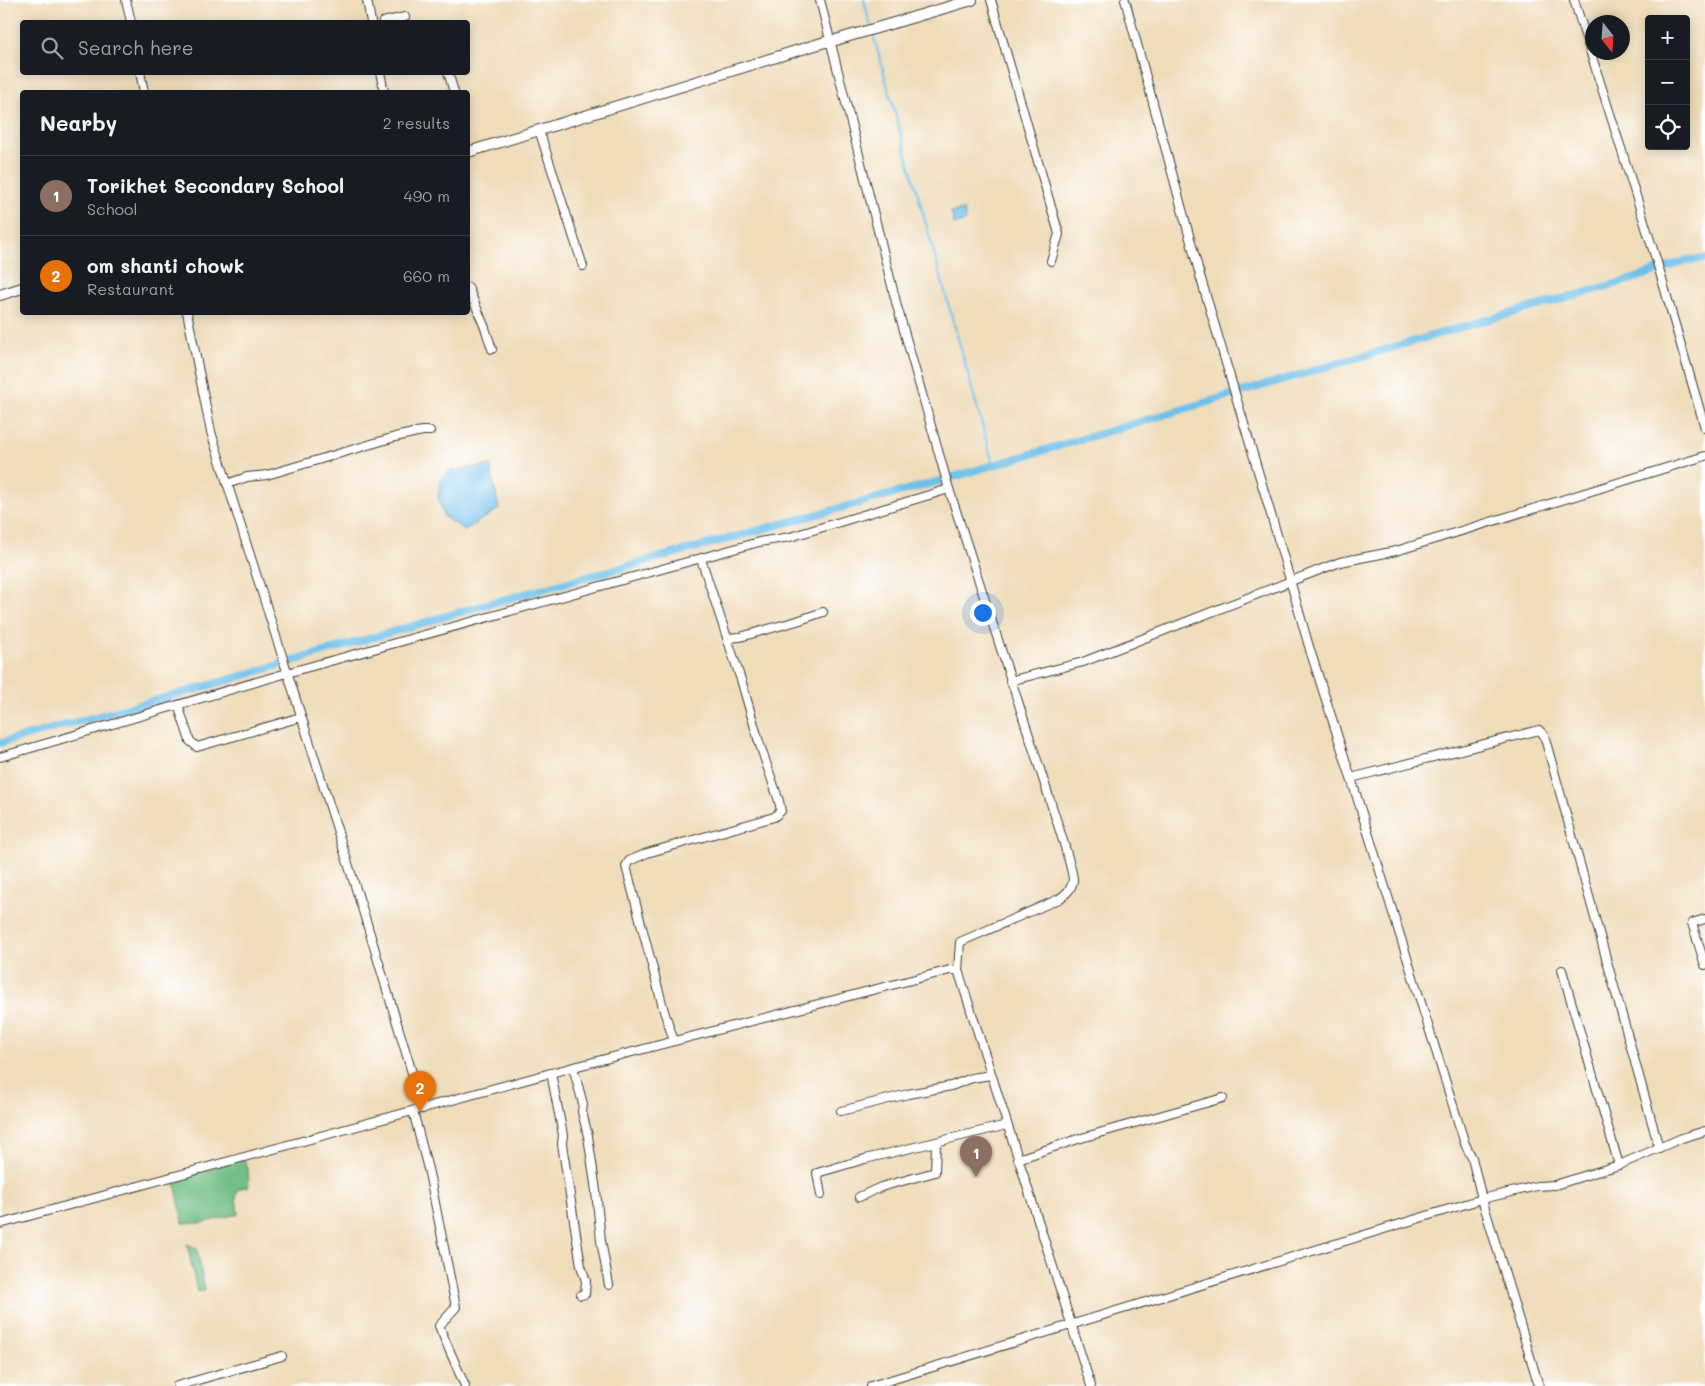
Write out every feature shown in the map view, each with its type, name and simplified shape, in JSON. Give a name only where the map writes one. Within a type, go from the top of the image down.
[{"type":"street","points":[[126,0],[130,20]]},
{"type":"street","points":[[366,0],[371,20]]},
{"type":"street","points":[[820,0],[829,42],[897,306],[948,486],[1059,828],[1073,878],[1070,888],[1059,899],[960,942],[958,970],[1091,1386]]},
{"type":"street","points":[[470,149],[829,42],[951,3],[972,0]]},
{"type":"street","points":[[991,0],[1059,234],[1051,261]]},
{"type":"street","points":[[1125,0],[1195,259],[1310,650],[1352,778],[1465,1144],[1472,1158],[1482,1199],[1539,1386]]},
{"type":"street","points":[[1574,0],[1656,259],[1705,428]]},
{"type":"street","points":[[392,20],[405,17]]},
{"type":"street","points":[[141,75],[144,90]]},
{"type":"street","points":[[380,75],[384,90]]},
{"type":"street","points":[[449,75],[453,90]]},
{"type":"street","points":[[538,130],[583,266]]},
{"type":"street","points":[[0,295],[20,289]]},
{"type":"street","points":[[470,292],[492,349]]},
{"type":"street","points":[[188,315],[211,432],[423,1108]]},
{"type":"street","points":[[227,484],[247,477],[267,475],[395,436],[422,430],[430,432]]},
{"type":"street","points":[[1010,680],[1083,662],[1340,562],[1396,551],[1705,456]]},
{"type":"street","points":[[0,757],[287,673],[759,542],[790,537],[948,486]]},
{"type":"street","points":[[674,1041],[664,1011],[627,870],[627,863],[655,851],[774,817],[781,811],[758,742],[742,683],[700,559]]},
{"type":"street","points":[[727,638],[740,637],[823,612]]},
{"type":"street","points":[[178,705],[190,741],[197,747],[301,716]]},
{"type":"street","points":[[1352,778],[1539,730],[1544,735],[1659,1148]]},
{"type":"street","points":[[1705,919],[1692,923],[1705,965]]},
{"type":"street","points":[[0,1224],[573,1067],[950,970],[958,970]]},
{"type":"street","points":[[1562,970],[1619,1165]]},
{"type":"street","points":[[573,1067],[583,1104],[582,1112],[588,1136],[601,1241],[609,1285]]},
{"type":"street","points":[[551,1073],[563,1135],[562,1144],[581,1266],[586,1281],[585,1294],[581,1295]]},
{"type":"street","points":[[841,1111],[908,1094],[951,1086],[972,1078],[991,1075]]},
{"type":"street","points":[[1018,1160],[1078,1139],[1222,1098]]},
{"type":"street","points":[[413,1111],[429,1173],[456,1307],[439,1326],[465,1386]]},
{"type":"street","points":[[821,1195],[818,1173],[865,1159],[1007,1125]]},
{"type":"street","points":[[871,1386],[1482,1199],[1537,1186],[1556,1185],[1619,1165],[1682,1138],[1705,1131]]},
{"type":"street","points":[[860,1197],[881,1187],[936,1172],[936,1143]]},
{"type":"street","points":[[177,1386],[282,1356]]},
{"type":"green space","points":[[244,1159],[248,1168],[249,1186],[238,1189],[236,1197],[238,1214],[202,1223],[183,1223],[174,1178]]},
{"type":"green space","points":[[187,1244],[197,1248],[205,1291],[197,1292]]},
{"type":"water","points":[[964,210],[966,221],[954,225],[951,212]]},
{"type":"water","points":[[490,465],[499,509],[465,530],[444,517],[438,496],[441,479],[449,471]]},
{"type":"waterway","points":[[864,0],[870,24]]},
{"type":"waterway","points":[[873,34],[993,464]]},
{"type":"waterway","points":[[0,743],[204,687],[477,607],[936,482],[1462,327],[1633,279],[1688,260],[1705,259]]},
{"type":"place","name":"om shanti chowk","points":[[420,1112]]},
{"type":"place","name":"Torikhet Secondary School","points":[[976,1177]]}]
